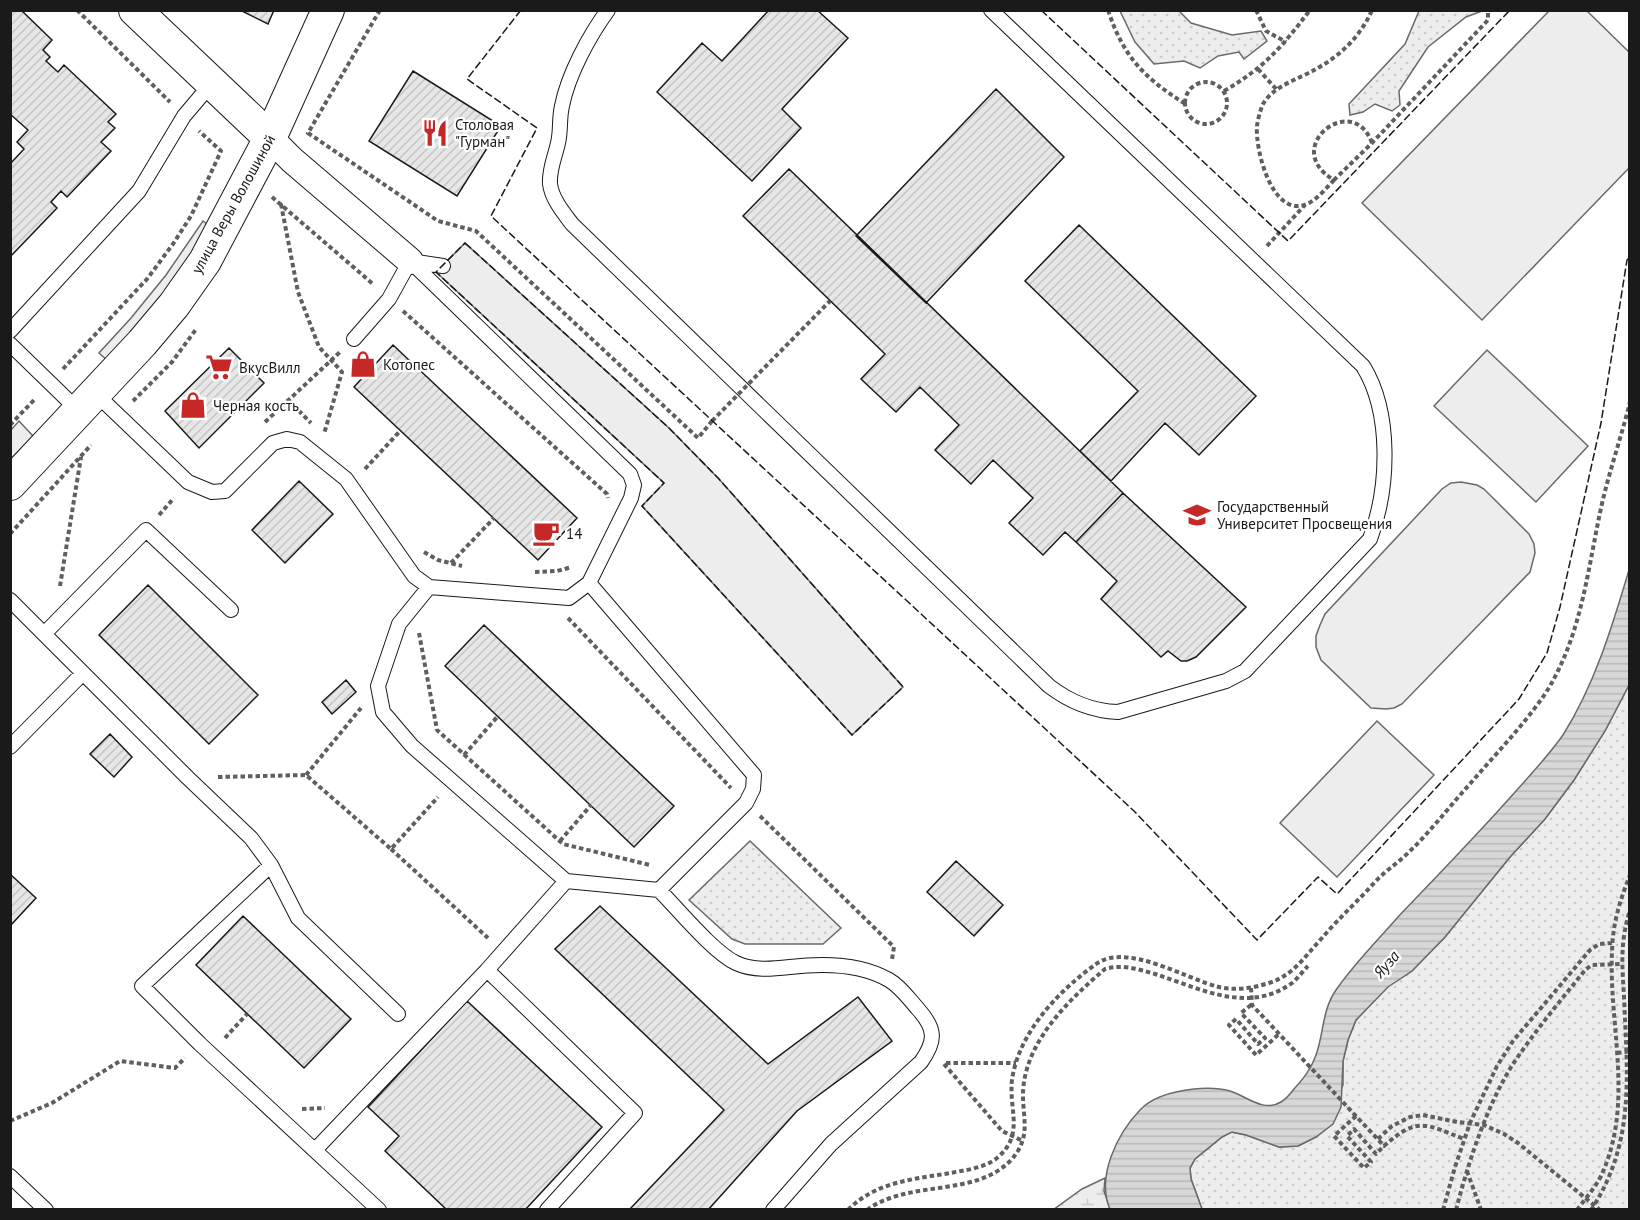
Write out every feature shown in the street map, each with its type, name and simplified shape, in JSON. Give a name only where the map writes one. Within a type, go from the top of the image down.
[{"type":"street","name":"улица Веры Волошиной","points":[[10,484],[142,343],[174,305],[205,261],[270,138],[328,10]]},
{"type":"street","points":[[136,11],[292,160],[410,261]]},
{"type":"lane","points":[[608,10],[587,42],[562,106],[558,142],[551,164],[550,185],[558,206],[580,233],[1049,686],[1065,698],[1084,706],[1101,711],[1118,712],[1226,681],[1245,671],[1370,539],[1378,519],[1383,487],[1382,426],[1372,381],[1363,366],[991,10]]},
{"type":"lane","points":[[10,331],[139,191],[184,116],[212,84]]},
{"type":"lane","points":[[10,344],[50,383],[87,402],[188,482],[212,492],[225,491],[273,443],[287,439],[300,442],[346,479],[414,576],[429,587],[569,598],[590,583],[631,498],[634,485],[630,474],[410,261]]},
{"type":"lane","points":[[410,261],[443,266]]},
{"type":"lane","points":[[354,339],[389,299],[410,261]]},
{"type":"lane","points":[[49,630],[146,530],[231,610]]},
{"type":"lane","points":[[590,583],[754,775],[753,789],[746,803],[659,890]]},
{"type":"lane","points":[[429,587],[399,624],[378,686],[383,712],[412,746],[561,876],[659,890],[721,953],[736,963],[765,969],[824,964],[843,966],[876,975],[900,988],[927,1020],[933,1038],[921,1062],[831,1144],[774,1209]]},
{"type":"lane","points":[[10,600],[49,630],[82,673],[251,838],[271,865],[298,918],[398,1014]]},
{"type":"lane","points":[[10,747],[82,673]]},
{"type":"lane","points":[[271,865],[142,986],[200,1044],[379,1209]]},
{"type":"lane","points":[[315,1149],[487,970],[561,876]]},
{"type":"lane","points":[[487,970],[635,1113],[547,1209]]},
{"type":"lane","points":[[10,1176],[46,1209]]},
{"type":"path","points":[[10,425],[147,279],[173,244],[200,200],[221,151],[77,10]]},
{"type":"path","points":[[380,10],[308,133],[438,221],[476,231],[698,438],[830,301]]},
{"type":"path","points":[[1108,10],[1125,51],[1160,86],[1184,103]]},
{"type":"path","points":[[1256,10],[1266,31],[1286,42]]},
{"type":"path","points":[[1224,91],[1258,69],[1286,42],[1310,10]]},
{"type":"path","points":[[1305,205],[1296,205],[1281,200],[1270,181],[1259,151],[1257,128],[1259,116],[1264,103],[1278,90],[1318,68],[1352,42],[1372,10]]},
{"type":"path","points":[[1253,261],[1305,205],[1318,197],[1372,143],[1488,20],[1488,10]]},
{"type":"path","points":[[1258,69],[1278,90]]},
{"type":"path","points":[[1199,82],[1213,83],[1224,91],[1227,97],[1226,111],[1216,122],[1209,124],[1195,121],[1186,110],[1184,103],[1188,90],[1199,82]]},
{"type":"path","points":[[1334,180],[1319,168],[1315,159],[1314,149],[1322,132],[1338,122],[1348,122],[1365,131],[1372,143]]},
{"type":"path","points":[[272,196],[607,494],[611,505]]},
{"type":"path","points":[[281,204],[298,292],[319,347],[342,372],[323,435]]},
{"type":"path","points":[[263,424],[354,339]]},
{"type":"path","points":[[288,400],[330,443]]},
{"type":"path","points":[[848,1209],[869,1193],[885,1186],[904,1180],[978,1168],[996,1160],[1010,1144],[1012,1137],[1015,1123],[1012,1079],[1024,1044],[1060,994],[1101,961],[1119,957],[1138,960],[1218,987],[1239,989],[1251,988],[1285,977],[1303,961],[1323,935],[1382,874],[1408,853],[1505,744],[1544,696],[1567,650],[1580,614],[1603,499],[1629,402]]},
{"type":"path","points":[[361,474],[401,430]]},
{"type":"path","points":[[49,630],[81,456]]},
{"type":"path","points":[[146,530],[188,482]]},
{"type":"path","points":[[450,563],[494,518]]},
{"type":"path","points":[[420,550],[438,560],[468,567]]},
{"type":"path","points":[[528,572],[557,571],[574,566]]},
{"type":"path","points":[[418,628],[437,730],[563,844],[650,866],[661,865]]},
{"type":"path","points":[[306,775],[378,686]]},
{"type":"path","points":[[464,755],[498,716]]},
{"type":"path","points":[[188,778],[306,775],[392,849],[492,942]]},
{"type":"path","points":[[392,849],[453,780]]},
{"type":"path","points":[[561,876],[560,841],[591,805]]},
{"type":"path","points":[[1578,1209],[1600,1178],[1616,1131],[1617,1053],[1612,943],[1616,917],[1629,875]]},
{"type":"path","points":[[1592,1208],[1604,1191],[1621,1145],[1626,1119],[1628,1051],[1621,947],[1629,910]]},
{"type":"path","points":[[1443,1209],[1470,1123],[1497,1066],[1513,1041],[1590,950],[1599,944],[1612,943]]},
{"type":"path","points":[[1456,1209],[1484,1125],[1512,1065],[1586,969],[1592,965],[1622,964]]},
{"type":"path","points":[[867,1209],[902,1193],[967,1183],[1000,1170],[1010,1161],[1023,1141],[1026,1126],[1024,1082],[1037,1045],[1054,1019],[1105,969],[1113,966],[1132,968],[1214,995],[1238,999],[1279,990],[1292,982],[1308,966]]},
{"type":"path","points":[[1251,988],[1252,1005],[1384,1146]]},
{"type":"path","points":[[1252,1005],[1241,1013],[1265,1038],[1258,1044],[1236,1019],[1229,1025],[1256,1055],[1278,1034]]},
{"type":"path","points":[[211,1053],[247,1014]]},
{"type":"path","points":[[10,1121],[52,1103],[120,1062],[175,1068],[200,1044]]},
{"type":"path","points":[[1617,1053],[1628,1051]]},
{"type":"path","points":[[1016,1063],[942,1062],[1002,1131],[1023,1141]]},
{"type":"path","points":[[297,1109],[322,1108],[332,1105]]},
{"type":"path","points":[[1378,1139],[1392,1126],[1423,1115],[1484,1125],[1518,1143],[1585,1199],[1592,1208],[1600,1209]]},
{"type":"path","points":[[1356,1116],[1334,1136],[1364,1168],[1371,1162],[1347,1136],[1354,1129],[1376,1154],[1405,1129],[1415,1125],[1435,1127],[1464,1139]]},
{"type":"path","points":[[1467,1171],[1481,1209]]},
{"type":"shaded area","points":[[1549,11],[1587,11],[1629,52],[1629,168],[1482,320],[1362,203]]},
{"type":"shaded area","points":[[203,221],[211,227],[175,281],[108,361],[99,353],[166,275]]},
{"type":"shaded area","points":[[465,243],[669,428],[719,479],[903,687],[852,735],[642,506],[664,483],[436,272]]},
{"type":"shaded area","points":[[1487,350],[1588,446],[1536,502],[1434,406]]},
{"type":"shaded area","points":[[19,421],[33,436],[11,459],[11,430]]},
{"type":"shaded area","points":[[1461,482],[1484,489],[1529,534],[1535,553],[1530,572],[1402,704],[1394,708],[1371,708],[1321,660],[1316,647],[1316,636],[1320,625],[1325,614],[1442,489],[1451,483]]},
{"type":"shaded area","points":[[1377,721],[1434,775],[1337,877],[1280,823]]},
{"type":"green space","points":[[1120,11],[1179,11],[1191,23],[1232,35],[1261,31],[1267,41],[1244,59],[1239,52],[1218,56],[1200,68],[1184,61],[1154,64],[1135,42]]},
{"type":"green space","points":[[1419,11],[1482,11],[1466,17],[1428,47],[1399,91],[1400,105],[1392,111],[1375,104],[1363,112],[1350,115],[1349,104],[1405,44]]},
{"type":"green space","points":[[1629,685],[1629,1209],[1202,1209],[1191,1179],[1190,1168],[1195,1159],[1222,1137],[1231,1132],[1279,1147],[1298,1146],[1316,1137],[1343,1085],[1343,1061],[1356,1020],[1388,986],[1412,971],[1445,937],[1510,857],[1545,819],[1574,780],[1605,731]]},
{"type":"green space","points":[[750,841],[841,928],[823,944],[745,944],[732,939],[689,900]]},
{"type":"green space","points":[[1105,1178],[1104,1191],[1110,1209],[1053,1210],[1082,1189]]},
{"type":"water","name":"Яуза","points":[[1629,570],[1629,685],[1605,731],[1574,780],[1545,819],[1510,857],[1445,937],[1412,971],[1388,987],[1356,1020],[1343,1061],[1341,1107],[1333,1124],[1316,1137],[1298,1146],[1279,1147],[1232,1132],[1222,1137],[1195,1159],[1190,1168],[1191,1179],[1202,1209],[1110,1209],[1106,1197],[1106,1183],[1111,1156],[1124,1131],[1145,1105],[1172,1093],[1207,1088],[1230,1091],[1262,1105],[1275,1105],[1285,1099],[1301,1081],[1319,1047],[1328,1005],[1343,980],[1398,917],[1502,807],[1563,735],[1593,675],[1609,634]]},
{"type":"building","points":[[10,10],[21,10],[52,40],[43,50],[50,57],[46,61],[58,72],[64,65],[116,114],[108,122],[115,128],[101,142],[111,151],[67,197],[61,191],[51,202],[57,208],[10,257],[10,164],[24,149],[17,142],[28,130],[10,114]]},
{"type":"building","points":[[240,10],[274,10],[268,24]]},
{"type":"building","points":[[769,10],[817,10],[848,38],[782,109],[801,128],[752,181],[657,92],[702,43],[722,61]]},
{"type":"building","name":"Столовая \"Гурман\"","points":[[413,71],[501,126],[457,196],[369,141]]},
{"type":"building","points":[[996,89],[1064,157],[926,303],[856,236]]},
{"type":"building","points":[[789,169],[1123,493],[1076,542],[1065,532],[1043,555],[1009,523],[1033,498],[993,460],[971,484],[935,450],[959,425],[920,387],[896,412],[861,379],[885,354],[743,216]]},
{"type":"building","points":[[1079,225],[1256,396],[1199,455],[1165,423],[1111,481],[1080,451],[1138,391],[1025,281]]},
{"type":"building","points":[[393,345],[577,518],[538,560],[354,387]]},
{"type":"building","points":[[229,348],[264,383],[199,448],[165,411]]},
{"type":"building","points":[[299,481],[333,514],[285,563],[252,530]]},
{"type":"building","points":[[1123,493],[1246,607],[1196,657],[1187,661],[1181,661],[1168,651],[1161,657],[1101,599],[1117,581],[1076,542]]},
{"type":"building","points":[[148,585],[258,695],[209,744],[99,635]]},
{"type":"building","points":[[484,625],[674,806],[634,847],[445,666]]},
{"type":"building","points":[[346,680],[356,692],[332,714],[322,702]]},
{"type":"building","points":[[110,734],[132,757],[114,777],[90,754]]},
{"type":"building","points":[[956,861],[1003,905],[974,936],[927,892]]},
{"type":"building","points":[[10,874],[36,898],[10,926]]},
{"type":"building","points":[[600,906],[768,1064],[858,997],[892,1041],[797,1111],[708,1210],[629,1210],[724,1110],[555,949]]},
{"type":"building","points":[[243,916],[351,1019],[304,1068],[196,965]]},
{"type":"building","points":[[467,1001],[602,1127],[525,1210],[447,1210],[385,1151],[399,1136],[368,1107]]},
{"type":"fence","points":[[521,10],[467,79],[537,128],[491,216],[1134,811],[1257,940],[1318,877],[1337,894],[1519,699],[1547,653],[1560,607],[1601,423],[1627,260],[1630,257]]},
{"type":"fence","points":[[1041,10],[1288,241],[1510,10]]},
{"type":"fence","points":[[465,243],[669,428],[719,479],[903,687],[852,735],[642,506],[664,483],[436,272],[465,243]]},
{"type":"place","name":"Столовая \"Гурман\"","points":[[435,133]]},
{"type":"place","name":"Котопес","points":[[363,364]]},
{"type":"place","name":"ВкусВилл","points":[[219,367]]},
{"type":"place","name":"Черная кость","points":[[193,405]]},
{"type":"place","name":"Государственный Университет Просвещения","points":[[1197,515]]},
{"type":"place","name":"14","points":[[546,533]]}]
